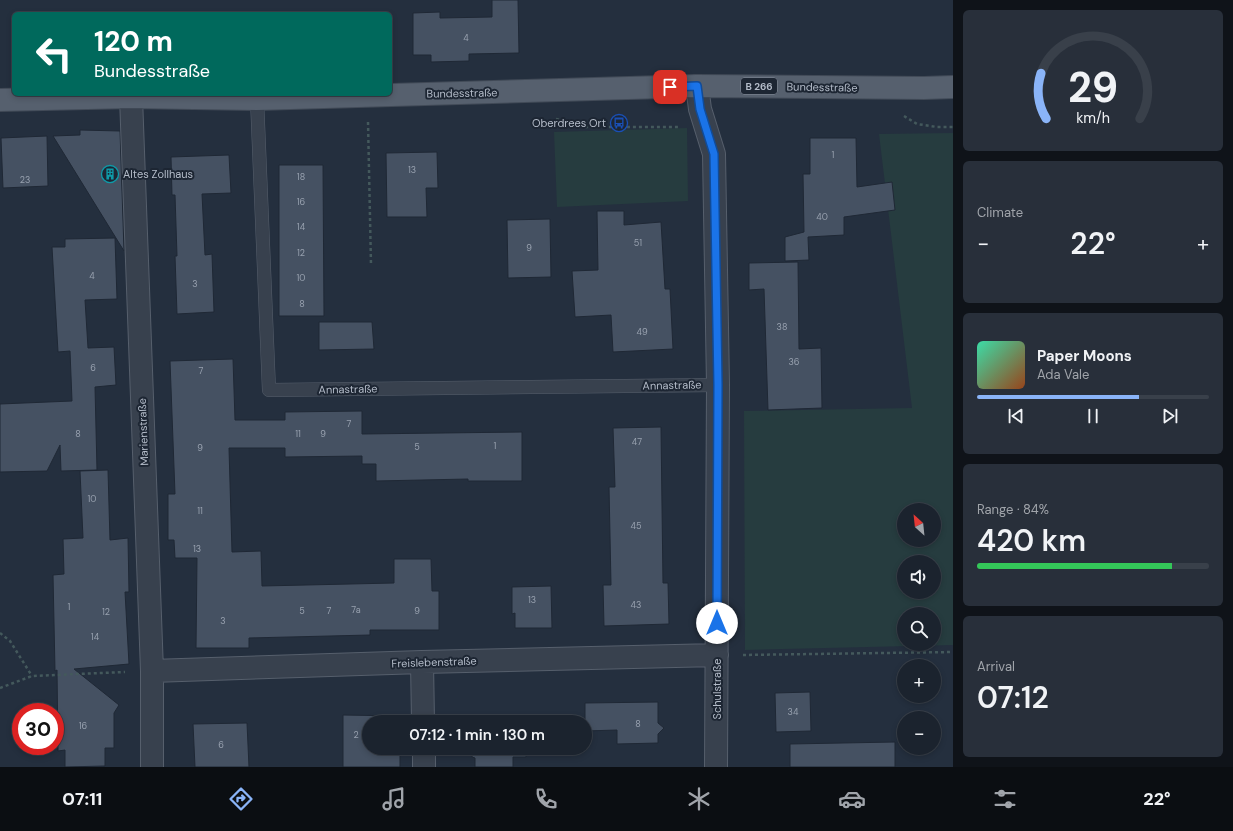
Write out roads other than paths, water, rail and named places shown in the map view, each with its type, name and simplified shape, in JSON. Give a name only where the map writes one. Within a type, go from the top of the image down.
[{"type":"main road","name":"Bundesstraße","points":[[392,95],[697,86],[953,87]]},
{"type":"main road","name":"Bundesstraße","points":[[0,100],[131,97],[257,100],[368,96]]},
{"type":"street","name":"Schulstraße","points":[[697,86],[700,109],[714,154],[718,385],[716,767]]},
{"type":"street","name":"Marienstraße","points":[[131,97],[152,671],[152,767]]},
{"type":"street","name":"Freislebenstraße","points":[[152,671],[422,662],[717,655]]},
{"type":"street","points":[[422,662],[423,715]]},
{"type":"street","points":[[424,755],[424,767]]},
{"type":"lane","name":"Annastraße","points":[[257,100],[269,390],[718,385]]},
{"type":"place","name":"Oberdrees Ort","points":[[619,123]]},
{"type":"place","name":"Altes Zollhaus","points":[[110,174]]}]
